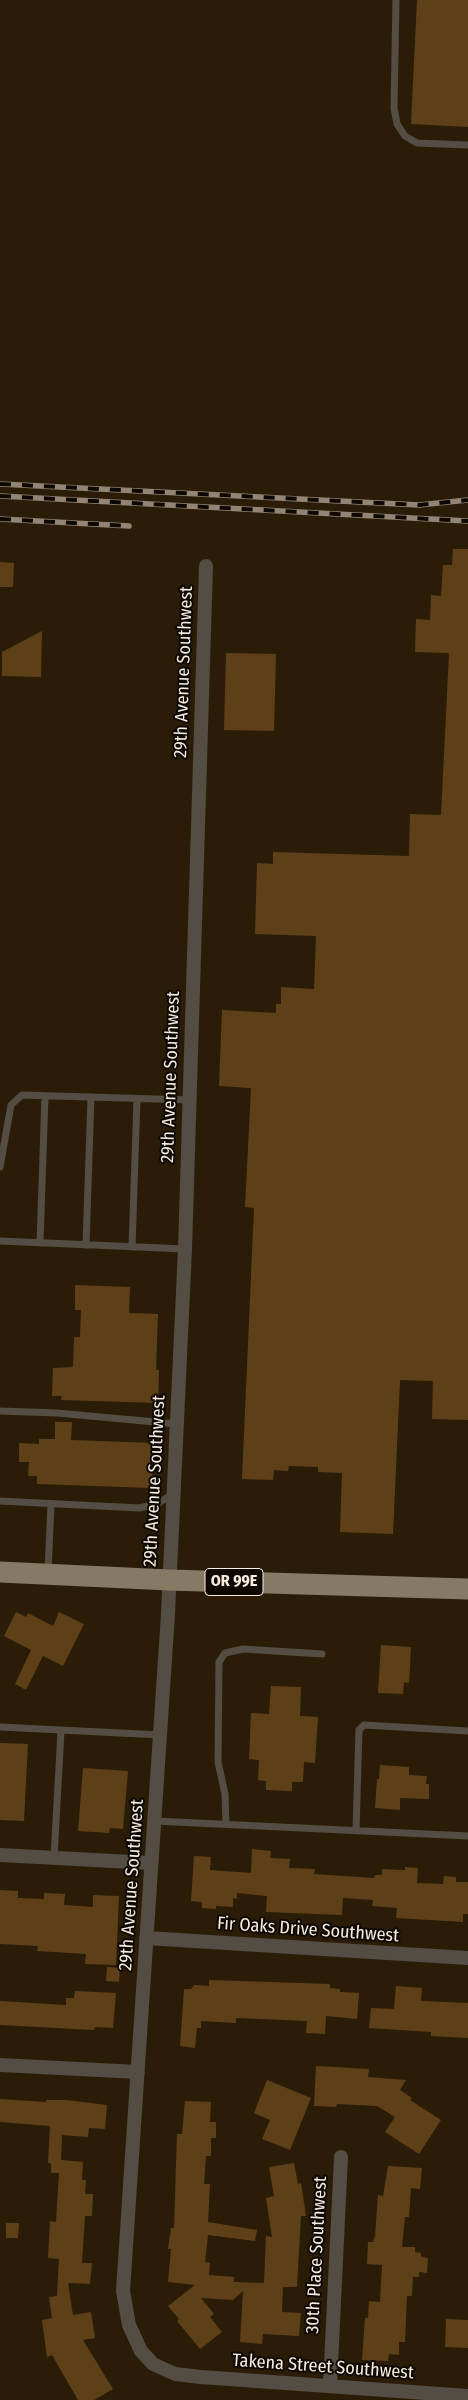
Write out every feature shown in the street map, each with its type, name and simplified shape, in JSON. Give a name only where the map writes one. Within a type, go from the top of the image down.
[{"type":"main road","name":"OR 99E","points":[[0,1572],[169,1580],[468,1589]]},
{"type":"street","name":"29th Avenue Southwest","points":[[175,2374],[153,2364],[141,2351],[129,2324],[123,2292],[151,1863],[156,1821],[174,1494],[185,1249],[206,566]]},
{"type":"street","points":[[0,1855],[151,1863]]},
{"type":"street","name":"Fir Oaks Drive Southwest","points":[[146,1938],[468,1958]]},
{"type":"street","points":[[0,2064],[138,2072]]},
{"type":"street","name":"30th Place Southwest","points":[[330,2385],[341,2157]]},
{"type":"street","name":"Takena Street Southwest","points":[[175,2374],[200,2378],[330,2385],[468,2396]]},
{"type":"lane","points":[[396,0],[394,108],[397,124],[405,136],[417,143],[468,145]]},
{"type":"lane","points":[[0,1167],[11,1105],[22,1095],[189,1100]]},
{"type":"lane","points":[[40,1243],[45,1096]]},
{"type":"lane","points":[[86,1245],[91,1097]]},
{"type":"lane","points":[[132,1247],[137,1099]]},
{"type":"lane","points":[[0,1241],[185,1249]]},
{"type":"lane","points":[[0,1411],[57,1413],[176,1424]]},
{"type":"lane","points":[[0,1501],[139,1508],[157,1504],[174,1494]]},
{"type":"lane","points":[[48,1574],[51,1504]]},
{"type":"lane","points":[[226,1824],[225,1794],[218,1762],[219,1662],[225,1652],[243,1648],[322,1654]]},
{"type":"lane","points":[[356,1831],[359,1730],[364,1725],[468,1731]]},
{"type":"lane","points":[[0,1727],[161,1735]]},
{"type":"lane","points":[[54,1858],[61,1731]]},
{"type":"lane","points":[[156,1821],[468,1836]]},
{"type":"building","points":[[417,0],[468,0],[468,127],[411,124]]},
{"type":"building","points":[[453,549],[468,549],[468,1420],[432,1419],[433,1381],[400,1380],[393,1534],[340,1532],[342,1473],[318,1472],[318,1467],[289,1466],[288,1471],[274,1470],[273,1480],[242,1479],[254,1208],[245,1207],[251,1088],[219,1086],[222,1010],[276,1013],[276,1004],[281,1004],[281,987],[314,989],[316,936],[255,934],[257,863],[273,864],[273,852],[409,856],[410,814],[441,815],[449,653],[415,652],[416,619],[430,620],[431,595],[441,596],[443,565],[452,565]]},
{"type":"building","points":[[0,562],[14,563],[13,587],[0,587]]},
{"type":"building","points":[[42,631],[41,677],[2,676],[2,652]]},
{"type":"building","points":[[226,653],[276,654],[274,731],[224,730]]},
{"type":"building","points":[[75,1285],[130,1287],[129,1313],[158,1314],[156,1370],[159,1370],[158,1403],[61,1400],[62,1396],[52,1396],[53,1368],[73,1367],[74,1337],[80,1337],[81,1310],[75,1310]]},
{"type":"building","points":[[55,1422],[72,1422],[71,1440],[154,1443],[152,1488],[37,1484],[37,1476],[28,1476],[29,1462],[19,1462],[19,1443],[39,1444],[39,1439],[55,1439]]},
{"type":"building","points":[[16,1612],[26,1617],[28,1613],[53,1626],[59,1612],[84,1624],[63,1666],[43,1656],[26,1690],[15,1684],[31,1650],[4,1636]]},
{"type":"building","points":[[381,1645],[411,1647],[409,1683],[404,1682],[403,1694],[378,1693]]},
{"type":"building","points":[[271,1686],[301,1687],[300,1716],[318,1717],[315,1763],[304,1762],[303,1782],[292,1782],[292,1791],[266,1790],[266,1781],[258,1780],[259,1760],[249,1759],[251,1713],[269,1714]]},
{"type":"building","points":[[0,1743],[28,1744],[24,1821],[0,1820]]},
{"type":"building","points":[[380,1765],[409,1767],[409,1775],[427,1776],[426,1784],[429,1784],[429,1799],[400,1798],[400,1810],[375,1808]]},
{"type":"building","points":[[83,1768],[128,1771],[123,1829],[110,1828],[109,1833],[78,1831]]},
{"type":"building","points":[[252,1849],[271,1851],[270,1858],[290,1859],[289,1868],[315,1869],[314,1874],[374,1878],[375,1875],[382,1875],[382,1869],[405,1870],[405,1867],[418,1868],[417,1883],[443,1884],[444,1876],[456,1877],[456,1882],[468,1882],[468,1914],[463,1914],[463,1922],[396,1918],[397,1908],[372,1906],[373,1900],[343,1898],[342,1915],[266,1912],[267,1896],[237,1893],[237,1899],[233,1898],[233,1907],[216,1906],[216,1909],[202,1908],[202,1902],[191,1901],[194,1856],[211,1857],[210,1870],[251,1873]]},
{"type":"building","points":[[0,1890],[18,1891],[18,1898],[44,1899],[44,1893],[65,1894],[64,1905],[93,1907],[93,1895],[119,1896],[116,1965],[85,1964],[86,1954],[37,1951],[38,1946],[0,1944]]},
{"type":"building","points":[[107,1967],[120,1968],[119,1982],[106,1981]]},
{"type":"building","points":[[209,1980],[330,1984],[330,1988],[340,1989],[340,1992],[359,1993],[357,2019],[326,2016],[325,2034],[306,2033],[307,2021],[236,2018],[236,2023],[201,2021],[201,2028],[197,2028],[195,2048],[180,2046],[184,1989],[191,1989],[194,1985],[209,1986]]},
{"type":"building","points":[[396,1986],[422,1988],[421,2001],[468,2003],[468,2038],[431,2036],[431,2032],[369,2028],[371,2008],[394,2009]]},
{"type":"building","points":[[75,1991],[116,1993],[113,2028],[95,2027],[94,2030],[0,2025],[0,2001],[66,2005],[66,1998],[74,1998]]},
{"type":"building","points":[[316,2066],[369,2069],[368,2077],[406,2080],[400,2090],[412,2098],[410,2100],[441,2120],[419,2154],[385,2132],[395,2117],[377,2106],[337,2104],[336,2107],[314,2106]]},
{"type":"building","points":[[267,2080],[311,2098],[290,2150],[262,2139],[270,2120],[254,2113]]},
{"type":"building","points":[[0,2099],[46,2102],[46,2100],[66,2100],[107,2105],[105,2129],[89,2128],[88,2137],[62,2135],[61,2160],[83,2162],[82,2180],[86,2180],[85,2194],[93,2194],[92,2216],[85,2216],[82,2263],[92,2263],[90,2284],[68,2283],[73,2315],[91,2312],[95,2338],[83,2340],[113,2389],[94,2400],[78,2400],[52,2355],[47,2357],[42,2320],[52,2318],[49,2297],[57,2296],[59,2259],[48,2258],[50,2221],[56,2222],[59,2173],[51,2173],[51,2163],[48,2163],[50,2126],[0,2122]]},
{"type":"building","points":[[185,2101],[211,2102],[210,2122],[216,2122],[216,2138],[211,2138],[211,2156],[206,2156],[204,2184],[210,2184],[208,2222],[257,2230],[255,2241],[208,2235],[205,2262],[210,2263],[209,2275],[234,2277],[234,2282],[264,2283],[266,2236],[272,2237],[266,2198],[274,2196],[269,2167],[294,2163],[298,2184],[301,2183],[306,2216],[301,2216],[297,2287],[283,2287],[282,2312],[301,2313],[299,2336],[263,2334],[262,2344],[240,2342],[243,2291],[233,2300],[201,2298],[214,2314],[210,2317],[222,2332],[200,2349],[177,2321],[179,2319],[168,2306],[195,2285],[168,2282],[171,2249],[168,2249],[171,2228],[174,2228],[177,2134],[182,2134]]},
{"type":"building","points":[[388,2166],[422,2168],[420,2189],[411,2188],[409,2217],[405,2217],[402,2247],[415,2247],[415,2252],[421,2253],[421,2257],[428,2258],[427,2273],[419,2272],[419,2277],[413,2277],[412,2296],[407,2296],[405,2342],[399,2342],[399,2355],[389,2354],[388,2361],[362,2360],[365,2318],[368,2318],[369,2301],[380,2302],[382,2265],[367,2264],[368,2242],[373,2242],[375,2236],[378,2195],[383,2196]]},
{"type":"building","points":[[6,2223],[19,2223],[18,2238],[6,2238]]},
{"type":"building","points":[[446,2319],[468,2320],[468,2348],[445,2347]]},
{"type":"railway","points":[[0,484],[419,505],[468,500]]},
{"type":"railway","points":[[0,496],[468,521]]},
{"type":"railway","points":[[0,519],[129,526]]}]
